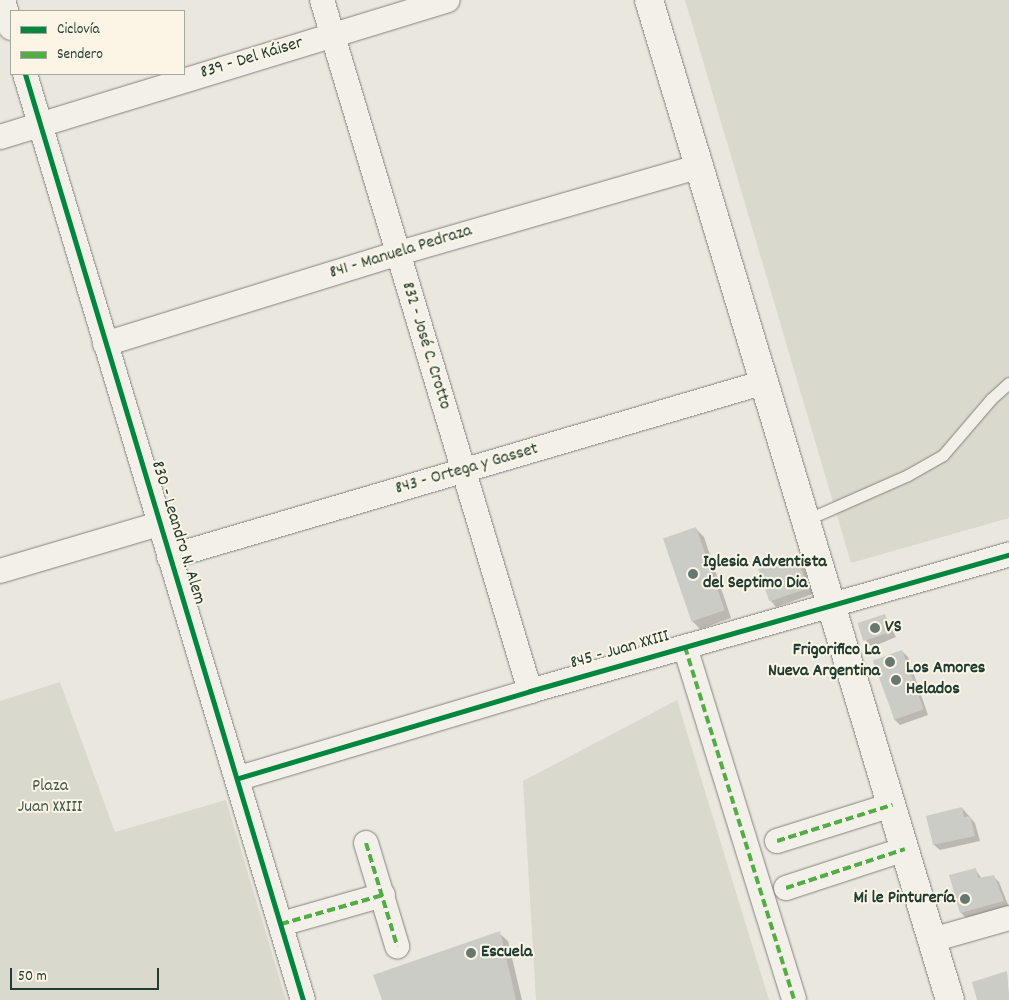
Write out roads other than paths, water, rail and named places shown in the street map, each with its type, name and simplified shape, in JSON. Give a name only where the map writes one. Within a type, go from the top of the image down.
[{"type":"main road","points":[[649,0],[950,1000]]},
{"type":"street","points":[[3,0],[10,24]]},
{"type":"street","name":"832 - José C. Crotto","points":[[322,0],[396,254],[530,690]]},
{"type":"street","name":"839 - Del Káiser","points":[[0,136],[448,0]]},
{"type":"street","name":"830 - Leandro N. Alem","points":[[25,75],[169,557],[239,778],[303,1000]]},
{"type":"street","name":"841 - Manuela Pedraza","points":[[106,344],[396,254],[698,167]]},
{"type":"street","name":"843 - Ortega y Gasset","points":[[169,557],[765,382]]},
{"type":"street","points":[[0,571],[159,524]]},
{"type":"street","name":"845 - Juan XXIII","points":[[239,778],[530,690],[1009,555]]},
{"type":"street","points":[[685,647],[794,1000]]},
{"type":"street","points":[[777,840],[892,805]]},
{"type":"street","points":[[366,843],[397,946]]},
{"type":"street","points":[[786,888],[905,849]]},
{"type":"street","points":[[281,924],[383,895]]},
{"type":"street","points":[[932,940],[1009,918]]},
{"type":"lane","points":[[806,520],[908,475],[943,455],[991,399],[1009,383]]},
{"type":"place","name":"Iglesia Adventista del Septimo Dia","points":[[693,574]]},
{"type":"place","name":"VS","points":[[875,628]]},
{"type":"place","name":"Frigorifico La Nueva Argentina","points":[[890,662]]},
{"type":"place","name":"Los Amores Helados","points":[[896,680]]},
{"type":"place","name":"Mi le Pinturería","points":[[965,899]]},
{"type":"place","name":"Escuela","points":[[471,953]]},
{"type":"park label","name":"Plaza Juan XXIII","points":[[50,798]]}]
